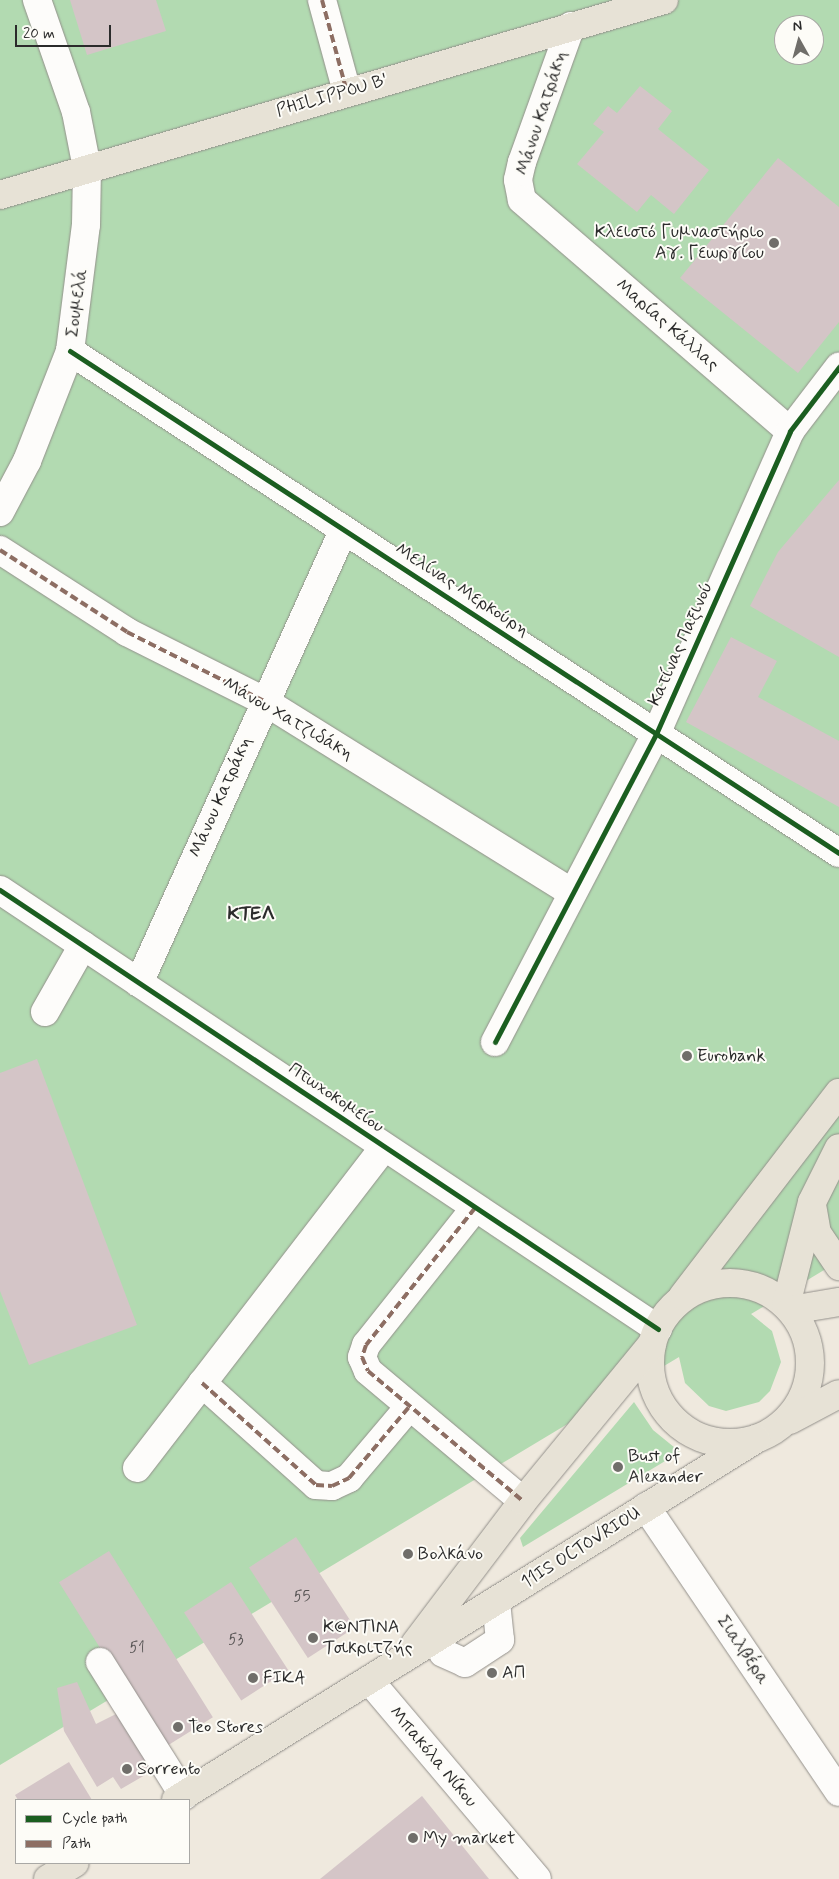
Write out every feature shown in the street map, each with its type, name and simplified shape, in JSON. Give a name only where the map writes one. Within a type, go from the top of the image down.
[{"type":"main road","name":"PHILIPPOU B'","points":[[0,195],[664,0]]},
{"type":"main road","points":[[839,1093],[676,1305],[655,1336],[652,1382],[669,1416],[683,1428],[719,1443],[756,1439],[839,1394]]},
{"type":"main road","points":[[788,1308],[812,1202],[839,1148]]},
{"type":"main road","points":[[812,1202],[817,1233],[839,1266]]},
{"type":"main road","points":[[676,1305],[705,1287],[739,1284],[772,1295],[788,1308],[801,1325],[811,1359],[805,1394],[784,1423]]},
{"type":"main road","points":[[788,1308],[839,1302]]},
{"type":"main road","name":"11IS OCTOVRIOU","points":[[406,1657],[523,1501],[655,1336]]},
{"type":"main road","name":"11IS OCTOVRIOU","points":[[180,1798],[756,1439]]},
{"type":"street","name":"Σουμελά","points":[[0,512],[27,461],[70,351],[86,225],[87,168],[76,112],[37,0]]},
{"type":"street","points":[[322,0],[347,92]]},
{"type":"street","name":"Μάνου Κατράκη","points":[[522,200],[518,180],[522,162],[571,26]]},
{"type":"street","name":"Μαρίας Κάλλας","points":[[522,200],[790,431]]},
{"type":"street","name":"Μελίνας Μερκούρη","points":[[70,351],[839,853]]},
{"type":"street","name":"Κατίνας Παξινού","points":[[495,1042],[656,734],[790,431],[839,367]]},
{"type":"street","name":"Μάνου Κατράκη","points":[[139,983],[264,701],[344,530]]},
{"type":"street","name":"Μάνου Χατζιδάκη","points":[[0,550],[128,632],[264,701],[572,893]]},
{"type":"street","name":"Πτωχοκομείου","points":[[0,890],[384,1146],[655,1336]]},
{"type":"street","points":[[45,1012],[83,946]]},
{"type":"street","points":[[137,1468],[384,1146]]},
{"type":"street","points":[[475,1208],[366,1345],[362,1357],[368,1372],[523,1501]]},
{"type":"street","points":[[202,1383],[316,1484],[332,1486],[350,1478],[408,1407]]},
{"type":"street","name":"Σιαλβέρα","points":[[646,1507],[839,1792]]},
{"type":"street","points":[[443,1653],[465,1663],[500,1640],[496,1601]]},
{"type":"street","points":[[100,1662],[180,1798]]},
{"type":"street","name":"Μπακόλα Νίκου","points":[[369,1680],[537,1879]]},
{"type":"green space","points":[[0,0],[839,0],[839,1261],[751,1314],[772,1331],[781,1362],[770,1391],[759,1402],[726,1411],[709,1406],[685,1383],[679,1357],[0,1765]]},
{"type":"green space","points":[[634,1402],[653,1430],[680,1452],[523,1547],[520,1538]]},
{"type":"building","points":[[70,0],[156,0],[166,31],[87,55]]},
{"type":"building","points":[[640,86],[672,111],[658,129],[709,170],[674,214],[651,195],[637,212],[577,164],[604,132],[593,124],[608,106],[617,113]]},
{"type":"building","name":"Κλειστό Γυμναστήριο Αγ. Γεωργίου","points":[[778,158],[839,207],[839,322],[798,373],[680,278]]},
{"type":"building","points":[[839,480],[839,657],[750,606],[778,552]]},
{"type":"building","points":[[731,637],[777,661],[758,697],[839,741],[839,807],[686,722]]},
{"type":"building","points":[[37,1059],[137,1325],[29,1365],[0,1291],[0,1073]]},
{"type":"building","points":[[296,1537],[355,1628],[308,1658],[249,1567]]},
{"type":"building","points":[[109,1551],[213,1717],[163,1748],[59,1582]]},
{"type":"building","points":[[231,1582],[288,1670],[241,1701],[184,1612]]},
{"type":"building","points":[[77,1682],[96,1724],[116,1714],[152,1771],[121,1789],[113,1777],[97,1787],[64,1731],[57,1688]]},
{"type":"building","points":[[69,1762],[91,1799],[17,1799],[15,1795]]},
{"type":"building","name":"My market","points":[[422,1796],[489,1879],[320,1879]]},
{"type":"marked path","points":[[322,0],[347,92]]},
{"type":"marked path","points":[[0,550],[127,632],[264,701]]},
{"type":"marked path","points":[[475,1208],[366,1345],[362,1357],[368,1371],[523,1501]]},
{"type":"marked path","points":[[202,1383],[316,1485],[332,1486],[349,1478],[409,1407]]},
{"type":"cycle path","points":[[70,351],[839,853]]},
{"type":"cycle path","points":[[495,1042],[656,734],[790,431],[839,367]]},
{"type":"cycle path","points":[[0,890],[658,1329]]},
{"type":"place","name":"Κλειστό Γυμναστήριο Αγ. Γεωργίου","points":[[774,243]]},
{"type":"place","name":"Eurobank","points":[[687,1056]]},
{"type":"place","name":"Bust of Alexander","points":[[618,1467]]},
{"type":"place","name":"Βολκάνο","points":[[408,1554]]},
{"type":"place","name":"Κ@ΝΤΙΝΑ Τσικριτζής","points":[[313,1638]]},
{"type":"place","name":"ΑΠ","points":[[492,1673]]},
{"type":"place","name":"FIKA","points":[[253,1678]]},
{"type":"place","name":"Teo Stores","points":[[178,1727]]},
{"type":"place","name":"Sorrento","points":[[127,1769]]},
{"type":"place","name":"My market","points":[[413,1838]]},
{"type":"district","name":"ΚΤΕΛ","points":[[251,914]]}]
